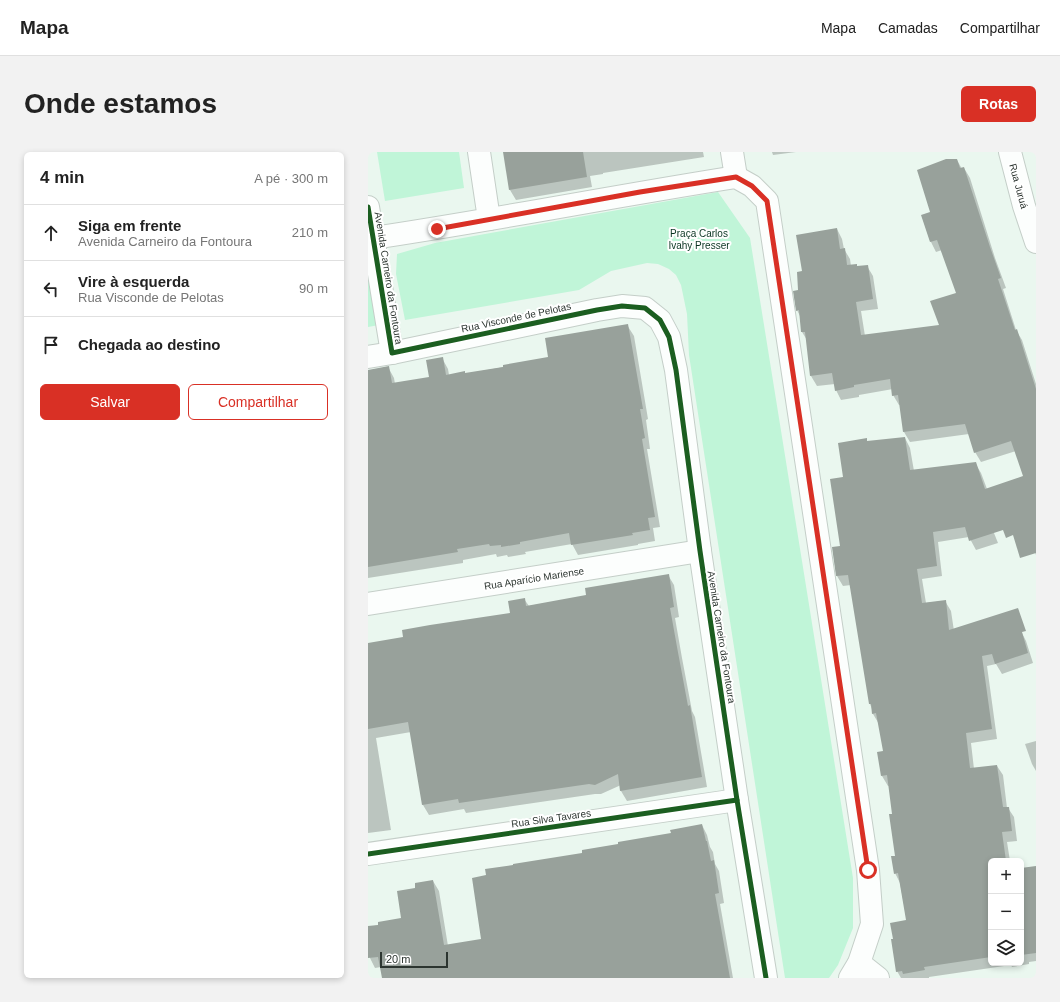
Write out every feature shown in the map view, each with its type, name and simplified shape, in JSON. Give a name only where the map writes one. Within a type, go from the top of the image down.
[{"type":"main road","points":[[479,152],[489,219]]},
{"type":"main road","points":[[732,152],[736,177]]},
{"type":"main road","name":"Rua Juruá","points":[[1010,152],[1030,205],[1036,242]]},
{"type":"main road","points":[[370,239],[437,229],[640,192],[736,177],[752,186],[767,201],[868,870],[872,924],[854,971],[878,978]]},
{"type":"main road","name":"Avenida Carneiro da Fontoura","points":[[368,207],[370,239],[392,353]]},
{"type":"main road","name":"Rua Visconde de Pelotas","points":[[368,357],[597,310],[622,306],[645,308]]},
{"type":"main road","name":"Avenida Carneiro da Fontoura","points":[[645,308],[660,320],[669,338],[676,370],[700,551],[737,800],[766,978]]},
{"type":"main road","name":"Rua Aparício Mariense","points":[[368,604],[700,551]]},
{"type":"main road","name":"Rua Silva Tavares","points":[[368,854],[737,800]]},
{"type":"green space","points":[[377,152],[459,152],[464,188],[385,201]]},
{"type":"green space","name":"Praça Carlos Ivahy Presser","points":[[718,192],[750,238],[853,878],[853,928],[838,965],[829,978],[785,978],[689,355],[687,314],[681,285],[676,275],[669,269],[658,264],[647,263],[611,271],[579,290],[405,320],[396,274],[397,254],[435,243]]},
{"type":"green space","points":[[368,271],[379,325],[368,327]]},
{"type":"building","points":[[503,152],[583,152],[587,177],[509,190]]},
{"type":"building","points":[[946,159],[957,159],[960,168],[964,167],[1001,278],[998,279],[1015,330],[1017,329],[1036,389],[1036,553],[1020,558],[1013,535],[1006,538],[1003,530],[969,541],[965,527],[933,532],[937,566],[917,569],[922,603],[946,600],[949,630],[1018,608],[1026,631],[1022,632],[1028,653],[995,664],[992,654],[982,656],[992,729],[966,733],[970,768],[997,765],[1003,807],[1009,807],[1012,831],[1002,832],[1006,858],[988,858],[988,957],[924,967],[925,970],[903,974],[902,971],[896,972],[891,939],[893,939],[890,923],[906,920],[898,873],[894,874],[891,856],[895,856],[889,814],[892,814],[887,775],[881,776],[877,752],[883,751],[876,713],[872,714],[871,704],[869,704],[848,575],[836,576],[832,547],[840,546],[830,479],[843,477],[838,443],[867,438],[867,441],[905,437],[910,470],[976,462],[985,489],[1023,476],[1011,441],[974,453],[965,424],[903,432],[898,395],[892,396],[890,379],[854,385],[854,387],[835,391],[832,373],[810,376],[805,332],[801,332],[799,310],[796,311],[793,291],[798,290],[797,272],[802,271],[796,235],[837,228],[840,249],[845,248],[847,265],[868,265],[873,299],[856,302],[861,335],[939,325],[930,301],[956,293],[937,240],[930,242],[921,215],[930,212],[917,170]]},
{"type":"building","points":[[628,324],[643,409],[640,409],[645,438],[642,439],[655,517],[648,518],[650,530],[632,533],[633,535],[571,545],[569,533],[501,547],[501,545],[490,546],[489,544],[457,549],[458,552],[368,567],[368,370],[389,366],[392,383],[429,377],[426,360],[443,357],[446,375],[465,371],[465,373],[503,367],[503,365],[548,357],[545,338]]},
{"type":"building","points":[[669,574],[674,607],[670,608],[688,706],[690,705],[702,777],[620,791],[618,774],[595,785],[589,784],[459,803],[458,799],[422,805],[408,722],[368,729],[368,643],[403,637],[402,630],[510,613],[508,601],[525,598],[526,606],[586,595],[585,588]]},
{"type":"building","points":[[702,824],[711,861],[714,860],[719,893],[715,894],[730,978],[382,978],[378,957],[368,958],[368,926],[378,925],[378,922],[401,918],[397,891],[415,888],[415,883],[433,880],[444,945],[481,939],[472,878],[486,875],[485,869],[582,853],[582,850],[671,833],[670,830]]},
{"type":"building","points":[[1036,866],[1036,953],[1024,955],[1024,894],[1024,868]]},
{"type":"cycle path","points":[[368,207],[392,353],[622,306],[645,308],[660,320],[669,337],[676,370],[700,551],[737,800],[766,978]]},
{"type":"cycle path","points":[[368,854],[737,800]]},
{"type":"route","points":[[437,229],[640,192],[736,177],[752,186],[767,201],[868,870]]}]
